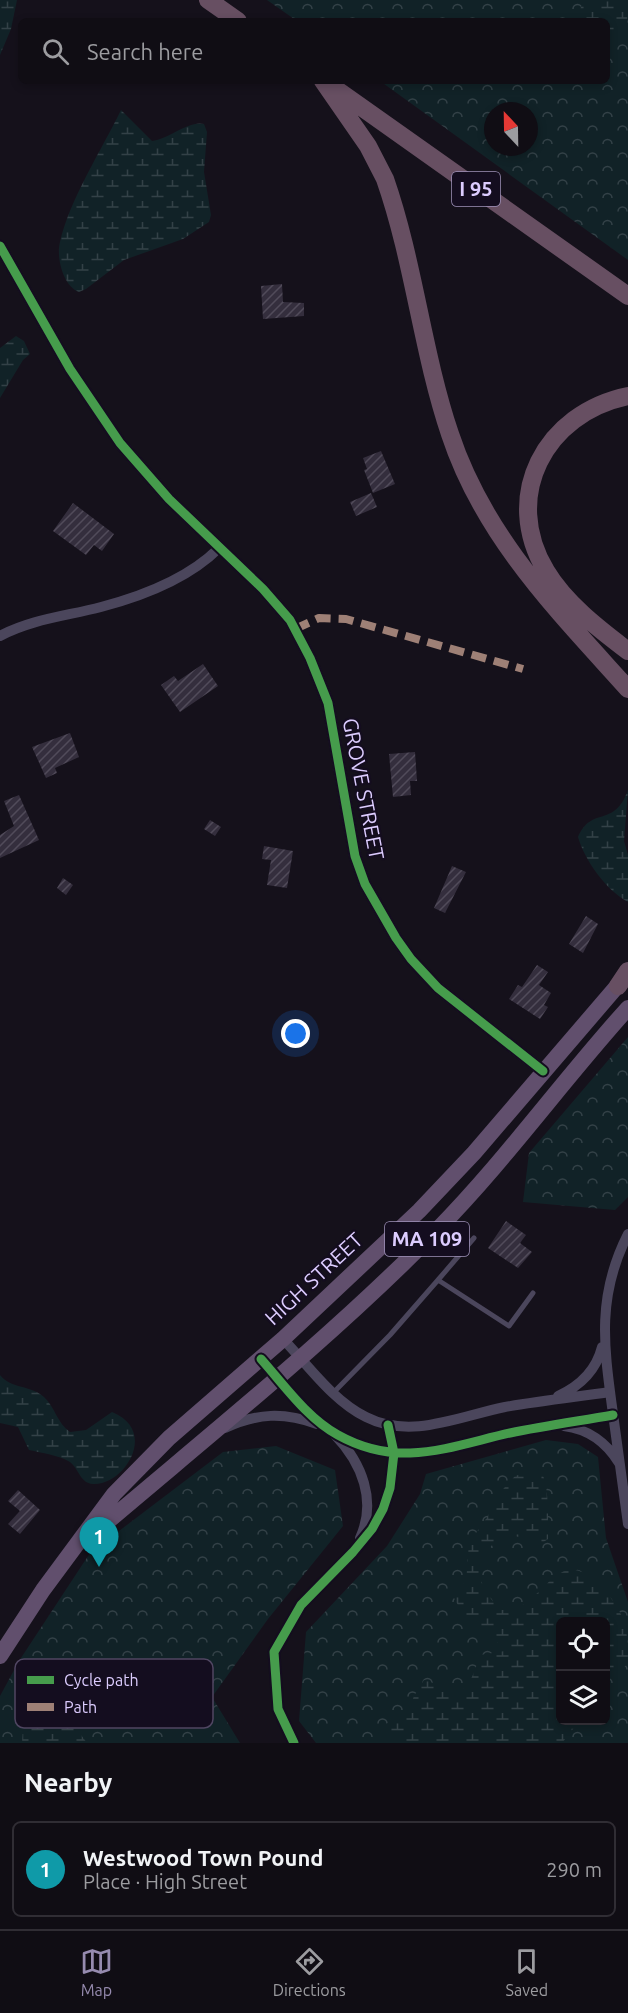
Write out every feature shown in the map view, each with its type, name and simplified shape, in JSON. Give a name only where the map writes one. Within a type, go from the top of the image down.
[{"type":"highway","points":[[208,0],[234,18]]},
{"type":"highway","points":[[326,84],[368,146],[385,179],[448,429],[476,497],[499,536],[528,576],[628,689]]},
{"type":"highway","name":"I 95","points":[[328,84],[628,296]]},
{"type":"highway","points":[[628,396],[591,408],[574,418],[556,435],[535,470],[528,512],[531,538],[548,575],[582,613],[628,651]]},
{"type":"main road","name":"HIGH STREET","points":[[0,1656],[101,1508],[134,1473],[283,1339],[425,1205],[474,1153],[625,977]]},
{"type":"main road","name":"HIGH STREET","points":[[70,1554],[300,1357],[393,1273],[453,1213],[628,1008]]},
{"type":"street","name":"GROVE STREET","points":[[0,246],[70,369],[113,434],[169,499],[268,593],[290,620],[321,680],[334,725],[355,856],[365,884],[396,938],[411,959],[438,988],[543,1071]]},
{"type":"street","points":[[0,636],[37,621],[101,607],[148,591],[194,569],[219,548]]},
{"type":"street","points":[[547,1400],[568,1391],[584,1379],[599,1358],[603,1341],[606,1297],[613,1268],[628,1234]]},
{"type":"street","points":[[283,1339],[334,1392],[359,1414],[388,1425],[424,1427],[547,1400],[610,1392]]},
{"type":"street","points":[[603,1341],[628,1524]]},
{"type":"street","points":[[261,1359],[312,1416],[329,1430],[355,1461],[366,1487],[367,1516],[353,1552]]},
{"type":"street","points":[[199,1443],[233,1424],[261,1415],[297,1417],[361,1446],[394,1454],[419,1454],[549,1425],[613,1415]]},
{"type":"street","points":[[294,1743],[278,1709],[274,1652],[301,1605],[353,1552],[372,1529],[383,1509],[390,1488],[394,1454],[388,1425]]},
{"type":"street","points":[[549,1425],[569,1427],[589,1434],[604,1444],[620,1464]]},
{"type":"lane","points":[[334,1392],[390,1335],[474,1238]]},
{"type":"lane","points":[[438,1280],[509,1326],[533,1293]]},
{"type":"green space","points":[[0,0],[17,0],[11,29],[0,55]]},
{"type":"green space","points":[[267,0],[628,0],[628,260],[384,84],[610,84],[610,18],[293,18]]},
{"type":"green space","points":[[583,0],[628,0],[627,23],[610,39],[610,18],[578,18]]},
{"type":"green space","points":[[121,110],[152,141],[185,127],[204,124],[207,132],[204,172],[211,215],[209,222],[183,239],[124,260],[79,292],[69,284],[62,270],[59,255],[60,242],[78,192]]},
{"type":"green space","points":[[16,336],[24,341],[30,354],[23,360],[0,398],[0,348]]},
{"type":"green space","points":[[628,790],[624,841],[628,855],[628,902],[612,890],[597,874],[578,837],[590,822],[616,809]]},
{"type":"green space","points":[[628,1037],[628,1197],[615,1210],[523,1202],[529,1153]]},
{"type":"green space","points":[[0,1375],[10,1383],[33,1390],[44,1397],[70,1432],[86,1430],[112,1412],[126,1421],[133,1432],[135,1444],[132,1456],[125,1467],[105,1482],[93,1484],[85,1481],[70,1462],[29,1450],[18,1427],[0,1423]]},
{"type":"green space","points":[[546,1440],[578,1444],[598,1457],[606,1538],[628,1602],[628,1743],[316,1743],[299,1721],[306,1632],[387,1546],[420,1494],[426,1474]]},
{"type":"green space","points":[[276,1446],[335,1470],[343,1526],[268,1619],[213,1696],[213,1659],[20,1659],[90,1553],[223,1452]]},
{"type":"green space","points":[[532,1471],[542,1473],[546,1484],[548,1506],[548,1539],[542,1543],[511,1535],[488,1549],[479,1567],[480,1577],[491,1599],[500,1610],[516,1608],[529,1601],[550,1580],[561,1573],[573,1570],[586,1574],[611,1598],[621,1615],[626,1633],[628,1664],[616,1673],[610,1674],[610,1617],[556,1617],[556,1725],[576,1725],[562,1743],[392,1743],[382,1726],[408,1713],[414,1696],[424,1680],[445,1691],[462,1690],[470,1681],[480,1655],[505,1651],[498,1643],[467,1622],[453,1596],[466,1581],[469,1543],[488,1516],[495,1498],[515,1476]]},
{"type":"green space","points":[[15,1668],[15,1728],[213,1728],[213,1699],[240,1743],[0,1743],[0,1696]]},
{"type":"green space","points":[[23,1728],[76,1728],[87,1743],[22,1743]]},
{"type":"building","points":[[282,284],[283,302],[304,303],[304,316],[263,319],[261,286]]},
{"type":"building","points":[[381,451],[395,484],[373,493],[364,470],[367,469],[363,458]]},
{"type":"building","points":[[371,493],[377,507],[356,516],[350,502]]},
{"type":"building","points":[[73,503],[114,534],[102,551],[94,545],[86,555],[53,531]]},
{"type":"building","points":[[203,664],[218,686],[180,712],[161,685],[174,676],[178,681]]},
{"type":"building","points":[[70,733],[79,757],[55,768],[57,773],[46,778],[32,747]]},
{"type":"building","points":[[415,752],[417,781],[410,781],[411,795],[393,797],[389,754]]},
{"type":"building","points":[[19,795],[39,840],[0,858],[0,835],[14,826],[4,801]]},
{"type":"building","points":[[210,820],[221,827],[215,836],[204,829]]},
{"type":"building","points":[[264,846],[293,851],[287,888],[267,885],[271,860],[262,859]]},
{"type":"building","points":[[452,866],[466,872],[445,913],[434,908]]},
{"type":"building","points":[[63,878],[73,885],[66,895],[57,888]]},
{"type":"building","points":[[586,916],[598,924],[583,953],[569,944]]},
{"type":"building","points":[[537,965],[548,972],[539,985],[551,993],[544,1005],[548,1007],[540,1019],[509,999],[518,985],[522,987]]},
{"type":"building","points":[[506,1221],[526,1235],[520,1243],[532,1252],[518,1268],[488,1248]]},
{"type":"building","points":[[18,1490],[40,1510],[20,1534],[8,1524],[20,1511],[8,1501]]},
{"type":"marked path","points":[[295,629],[319,618],[346,619],[523,669]]},
{"type":"cycle path","points":[[0,246],[70,369],[120,443],[169,499],[263,589],[290,620],[310,658],[328,703],[355,856],[365,884],[396,938],[411,959],[438,988],[543,1071]]},
{"type":"cycle path","points":[[261,1359],[316,1420],[338,1435],[360,1445],[382,1451],[403,1453],[444,1449],[523,1430],[613,1415]]},
{"type":"cycle path","points":[[294,1743],[278,1709],[274,1652],[301,1605],[353,1552],[372,1529],[383,1509],[390,1488],[394,1453],[388,1425]]},
{"type":"place","name":"Westwood Town Pound","points":[[99,1567]]}]
